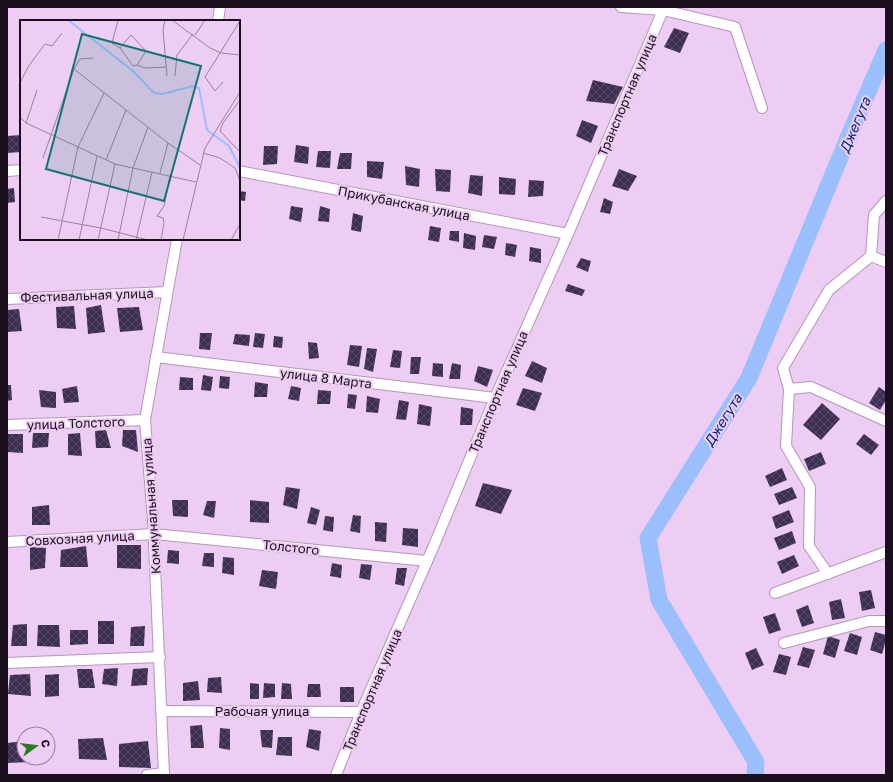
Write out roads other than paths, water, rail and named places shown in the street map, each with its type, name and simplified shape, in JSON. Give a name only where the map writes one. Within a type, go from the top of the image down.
[{"type":"street","points":[[218,20],[220,7]]},
{"type":"street","points":[[621,7],[663,10],[735,27],[762,108]]},
{"type":"street","name":"Транспортная улица","points":[[336,775],[361,712],[427,561],[495,398],[568,234],[663,10]]},
{"type":"street","points":[[7,171],[20,170]]},
{"type":"street","name":"Прикубанская улица","points":[[240,171],[568,234]]},
{"type":"street","points":[[828,574],[809,546],[810,487],[786,446],[789,390],[783,368],[829,290],[871,256],[874,215],[886,201]]},
{"type":"street","name":"Коммунальная улица","points":[[164,774],[154,534],[145,420],[177,240]]},
{"type":"street","points":[[871,256],[886,262]]},
{"type":"street","name":"Фестивальная улица","points":[[7,299],[167,292]]},
{"type":"street","name":"улица 8 Марта","points":[[156,357],[495,398]]},
{"type":"street","points":[[789,390],[811,387],[886,421]]},
{"type":"street","name":"улица Толстого","points":[[7,425],[145,420]]},
{"type":"street","name":"Толстого","points":[[154,534],[427,561]]},
{"type":"street","name":"Совхозная улица","points":[[7,542],[154,534]]},
{"type":"street","points":[[775,593],[886,552]]},
{"type":"street","points":[[784,642],[869,621],[886,621]]},
{"type":"street","points":[[7,662],[160,657]]},
{"type":"street","name":"Рабочая улица","points":[[162,711],[361,712]]},
{"type":"street","points":[[147,775],[164,774]]},
{"type":"waterway","name":"Джегута","points":[[755,775],[756,762],[659,600],[648,538],[749,378],[886,50]]}]
